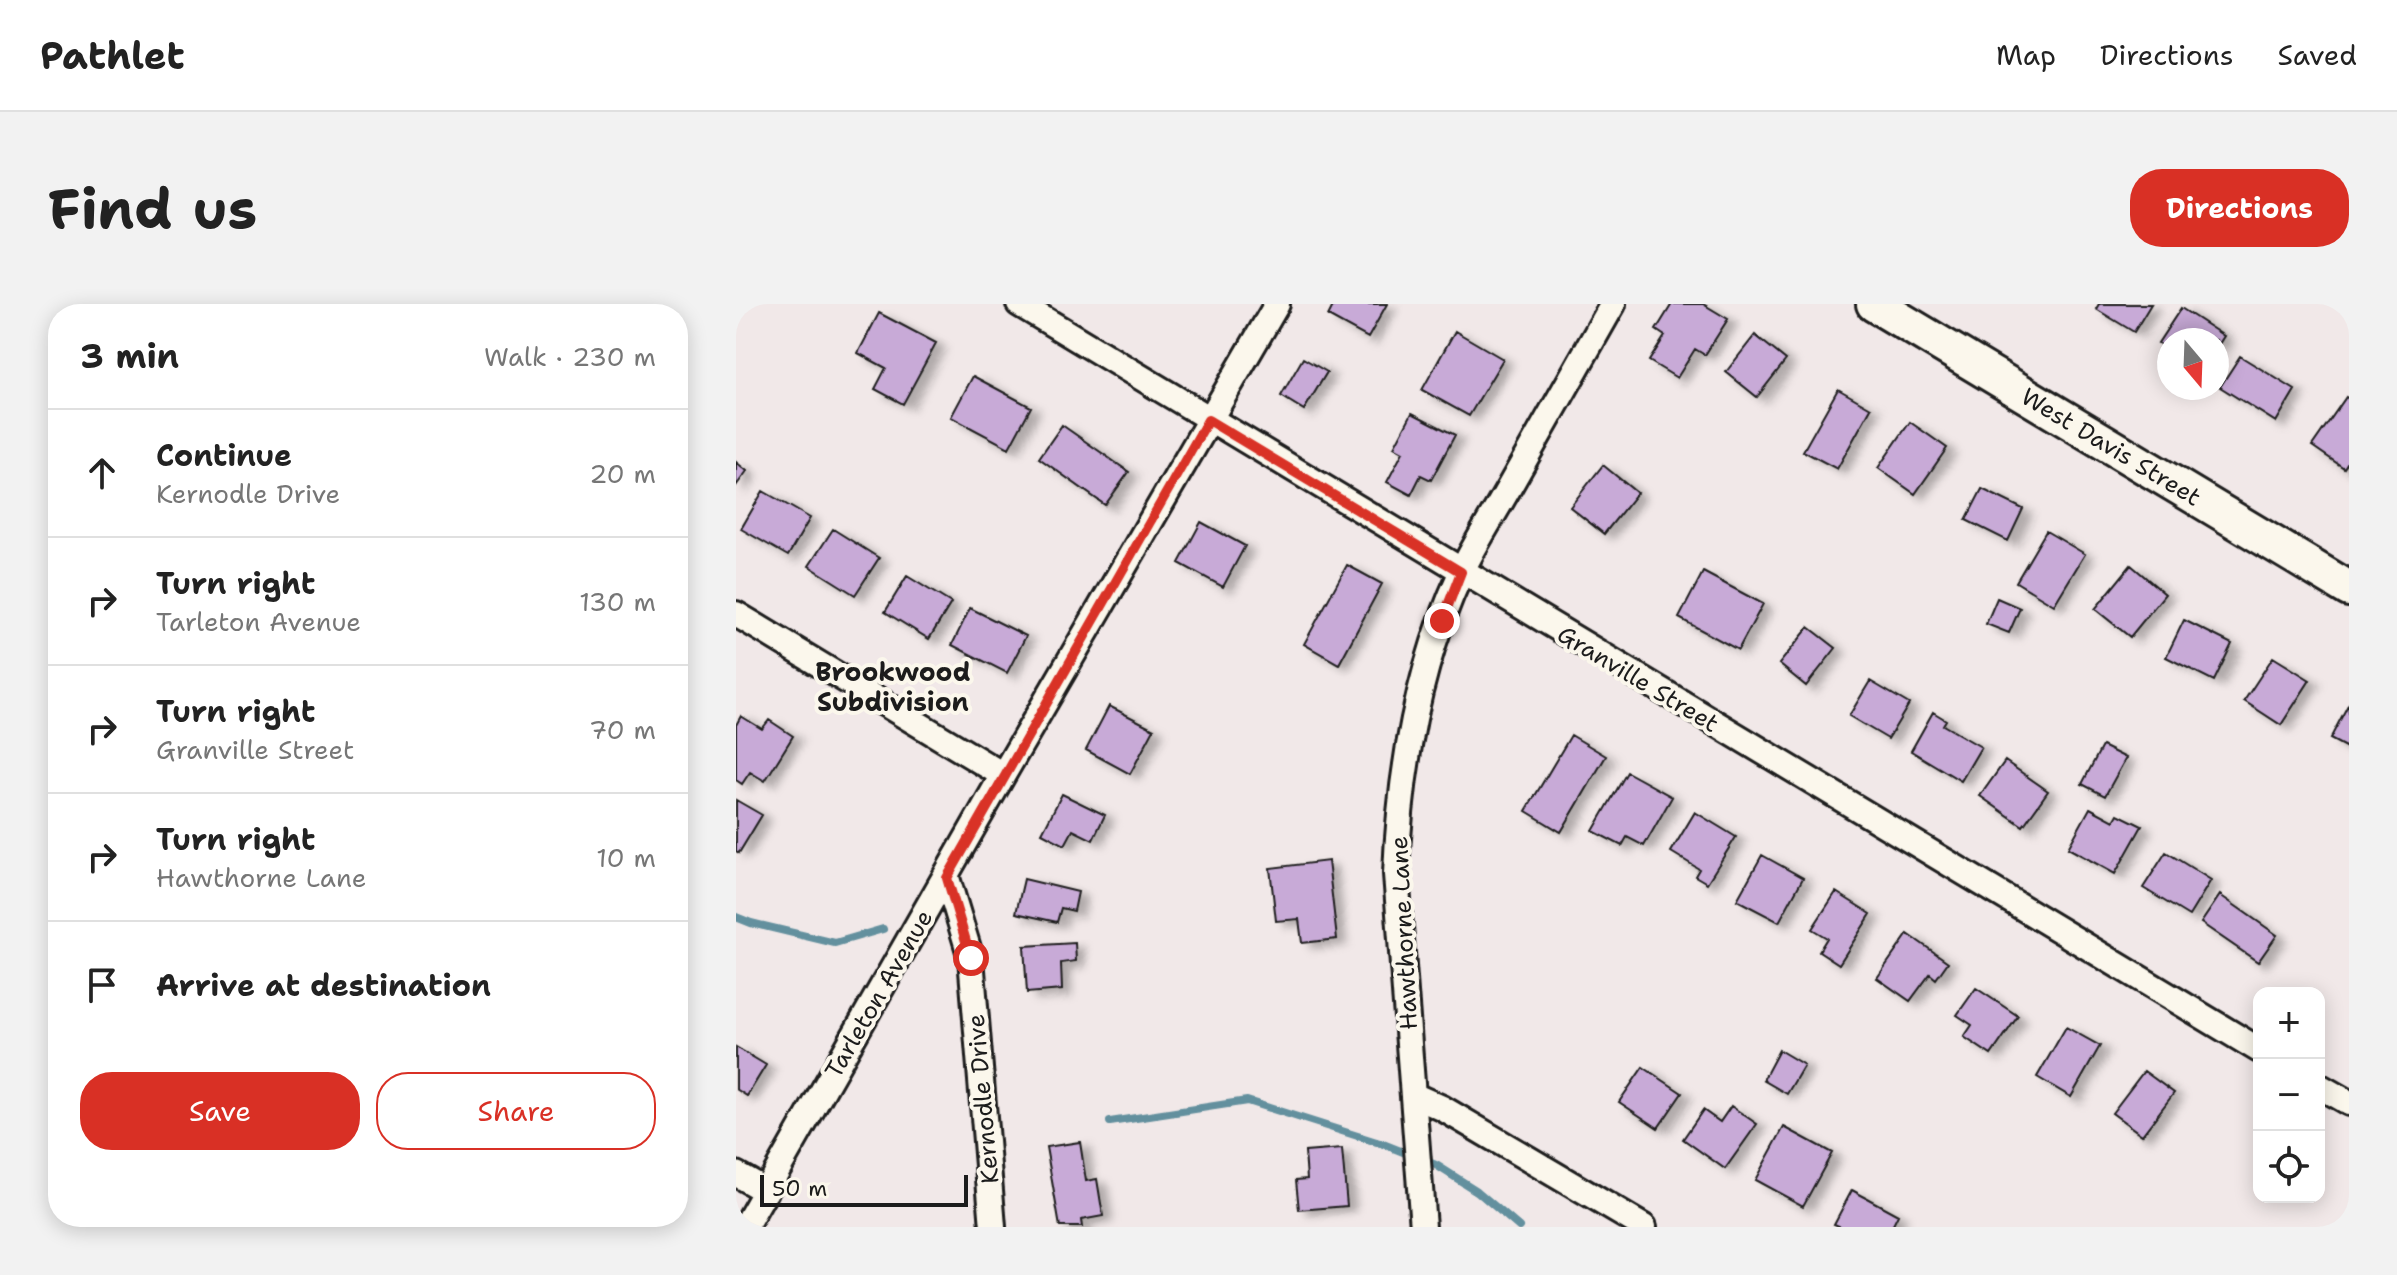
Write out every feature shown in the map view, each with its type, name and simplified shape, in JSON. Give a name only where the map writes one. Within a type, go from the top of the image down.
[{"type":"street","name":"Granville Street","points":[[1019,304],[2253,1046]]},
{"type":"street","name":"Tarleton Avenue","points":[[745,1227],[1277,304]]},
{"type":"street","name":"Hawthorne Lane","points":[[1423,1227],[1396,874],[1407,743],[1417,697],[1461,572],[1613,304]]},
{"type":"street","name":"West Davis Street","points":[[1874,304],[2349,589]]},
{"type":"street","points":[[736,614],[1003,775]]},
{"type":"street","name":"Kernodle Drive","points":[[947,878],[971,958],[993,1227]]},
{"type":"street","points":[[2325,1089],[2349,1103]]},
{"type":"street","points":[[1415,1096],[1455,1115],[1644,1227]]},
{"type":"street","points":[[736,1174],[766,1191]]},
{"type":"building","points":[[1334,304],[1387,304],[1368,338],[1328,316]]},
{"type":"building","points":[[1672,304],[1703,304],[1728,319],[1705,355],[1695,349],[1677,378],[1649,361],[1665,336],[1656,330]]},
{"type":"building","points":[[2099,304],[2151,304],[2134,332],[2096,309]]},
{"type":"building","points":[[2181,308],[2212,328],[2168,328]]},
{"type":"building","points":[[879,313],[936,343],[903,404],[875,389],[886,368],[858,353]]},
{"type":"building","points":[[1455,331],[1503,359],[1469,416],[1422,390]]},
{"type":"building","points":[[1755,335],[1786,360],[1757,397],[1726,372]]},
{"type":"building","points":[[2240,356],[2295,390],[2276,422],[2229,393],[2229,373]]},
{"type":"building","points":[[1303,358],[1327,372],[1304,410],[1281,396]]},
{"type":"building","points":[[973,376],[1031,407],[1009,448],[951,417]]},
{"type":"building","points":[[1838,389],[1871,408],[1837,469],[1803,451]]},
{"type":"building","points":[[2346,397],[2349,399],[2349,460],[2344,468],[2312,446]]},
{"type":"building","points":[[1412,413],[1455,435],[1431,480],[1421,475],[1411,495],[1387,482],[1403,452],[1394,447]]},
{"type":"building","points":[[1910,422],[1947,448],[1915,494],[1878,468]]},
{"type":"building","points":[[1062,425],[1129,472],[1105,505],[1039,458]]},
{"type":"building","points":[[736,462],[747,471],[736,486]]},
{"type":"building","points":[[1603,465],[1637,493],[1604,534],[1570,507]]},
{"type":"building","points":[[1982,489],[2023,509],[2008,541],[1966,520]]},
{"type":"building","points":[[763,491],[810,518],[788,556],[741,529]]},
{"type":"building","points":[[1201,522],[1245,546],[1223,587],[1179,563]]},
{"type":"building","points":[[833,529],[879,558],[855,595],[809,566]]},
{"type":"building","points":[[2046,531],[2085,554],[2054,605],[2016,582]]},
{"type":"building","points":[[1347,565],[1382,584],[1339,664],[1304,644]]},
{"type":"building","points":[[2131,565],[2165,594],[2130,637],[2095,609]]},
{"type":"building","points":[[1703,572],[1763,604],[1738,650],[1679,618]]},
{"type":"building","points":[[907,576],[951,603],[929,639],[885,612]]},
{"type":"building","points":[[1997,598],[2020,608],[2009,633],[1986,624]]},
{"type":"building","points":[[970,608],[1026,636],[1007,673],[952,645]]},
{"type":"building","points":[[2184,620],[2232,644],[2214,681],[2166,657]]},
{"type":"building","points":[[1809,627],[1836,648],[1806,686],[1779,664]]},
{"type":"building","points":[[2273,657],[2310,680],[2281,725],[2244,701]]},
{"type":"building","points":[[1870,681],[1909,704],[1888,739],[1849,716]]},
{"type":"building","points":[[2349,703],[2349,749],[2330,739]]},
{"type":"building","points":[[1109,706],[1154,729],[1130,774],[1086,750]]},
{"type":"building","points":[[1933,712],[1946,720],[1943,725],[1981,747],[1961,781],[1911,751]]},
{"type":"building","points":[[741,716],[762,729],[769,720],[793,736],[765,781],[750,772],[742,784],[736,780],[736,725]]},
{"type":"building","points":[[1571,735],[1606,756],[1561,832],[1526,811]]},
{"type":"building","points":[[2102,746],[2126,758],[2105,796],[2082,784]]},
{"type":"building","points":[[2005,761],[2048,791],[2023,826],[1980,796]]},
{"type":"building","points":[[1627,772],[1672,797],[1644,846],[1627,837],[1622,846],[1593,831]]},
{"type":"building","points":[[1062,794],[1105,815],[1093,840],[1073,830],[1065,845],[1042,833]]},
{"type":"building","points":[[736,800],[762,815],[739,853],[736,851]]},
{"type":"building","points":[[2090,808],[2114,821],[2118,814],[2142,826],[2115,874],[2068,848]]},
{"type":"building","points":[[1695,812],[1736,837],[1707,883],[1695,876],[1699,869],[1671,852]]},
{"type":"building","points":[[2166,852],[2211,880],[2189,916],[2143,888]]},
{"type":"building","points":[[1762,855],[1803,878],[1779,922],[1737,900]]},
{"type":"building","points":[[1328,861],[1337,939],[1302,943],[1299,919],[1276,921],[1270,868]]},
{"type":"building","points":[[1024,879],[1078,892],[1074,911],[1061,908],[1057,922],[1016,913]]},
{"type":"building","points":[[1836,892],[1871,914],[1839,964],[1819,951],[1827,938],[1812,929]]},
{"type":"building","points":[[2220,895],[2277,935],[2258,962],[2201,923]]},
{"type":"building","points":[[1908,934],[1948,962],[1936,979],[1930,974],[1910,1001],[1877,978]]},
{"type":"building","points":[[1075,943],[1076,961],[1061,963],[1062,990],[1027,993],[1024,946]]},
{"type":"building","points":[[1976,988],[2018,1016],[1991,1055],[1964,1037],[1972,1025],[1957,1015]]},
{"type":"building","points":[[2066,1027],[2100,1046],[2071,1097],[2037,1077]]},
{"type":"building","points":[[736,1047],[766,1065],[747,1096],[736,1089]]},
{"type":"building","points":[[1779,1050],[1804,1065],[1787,1094],[1763,1080]]},
{"type":"building","points":[[1643,1067],[1682,1093],[1658,1128],[1619,1102]]},
{"type":"building","points":[[2144,1071],[2174,1093],[2142,1135],[2112,1113]]},
{"type":"building","points":[[1731,1106],[1757,1124],[1725,1169],[1683,1139],[1703,1110],[1720,1122]]},
{"type":"building","points":[[1784,1127],[1832,1153],[1803,1206],[1755,1180]]},
{"type":"building","points":[[1080,1142],[1086,1181],[1097,1179],[1103,1216],[1081,1220],[1082,1227],[1060,1227],[1046,1147]]},
{"type":"building","points":[[1342,1149],[1347,1206],[1299,1210],[1296,1180],[1307,1179],[1305,1152]]},
{"type":"building","points":[[1852,1190],[1898,1215],[1892,1227],[1841,1227],[1834,1224]]},
{"type":"waterway","points":[[736,917],[835,943],[883,929]]},
{"type":"waterway","points":[[1110,1122],[1247,1101],[1383,1144],[1436,1165],[1477,1191],[1519,1227]]},
{"type":"district","name":"Brookwood Subdivision","points":[[893,687]]},
{"type":"route","points":[[971,958],[947,878],[1208,420],[1461,572],[1442,621]]}]
